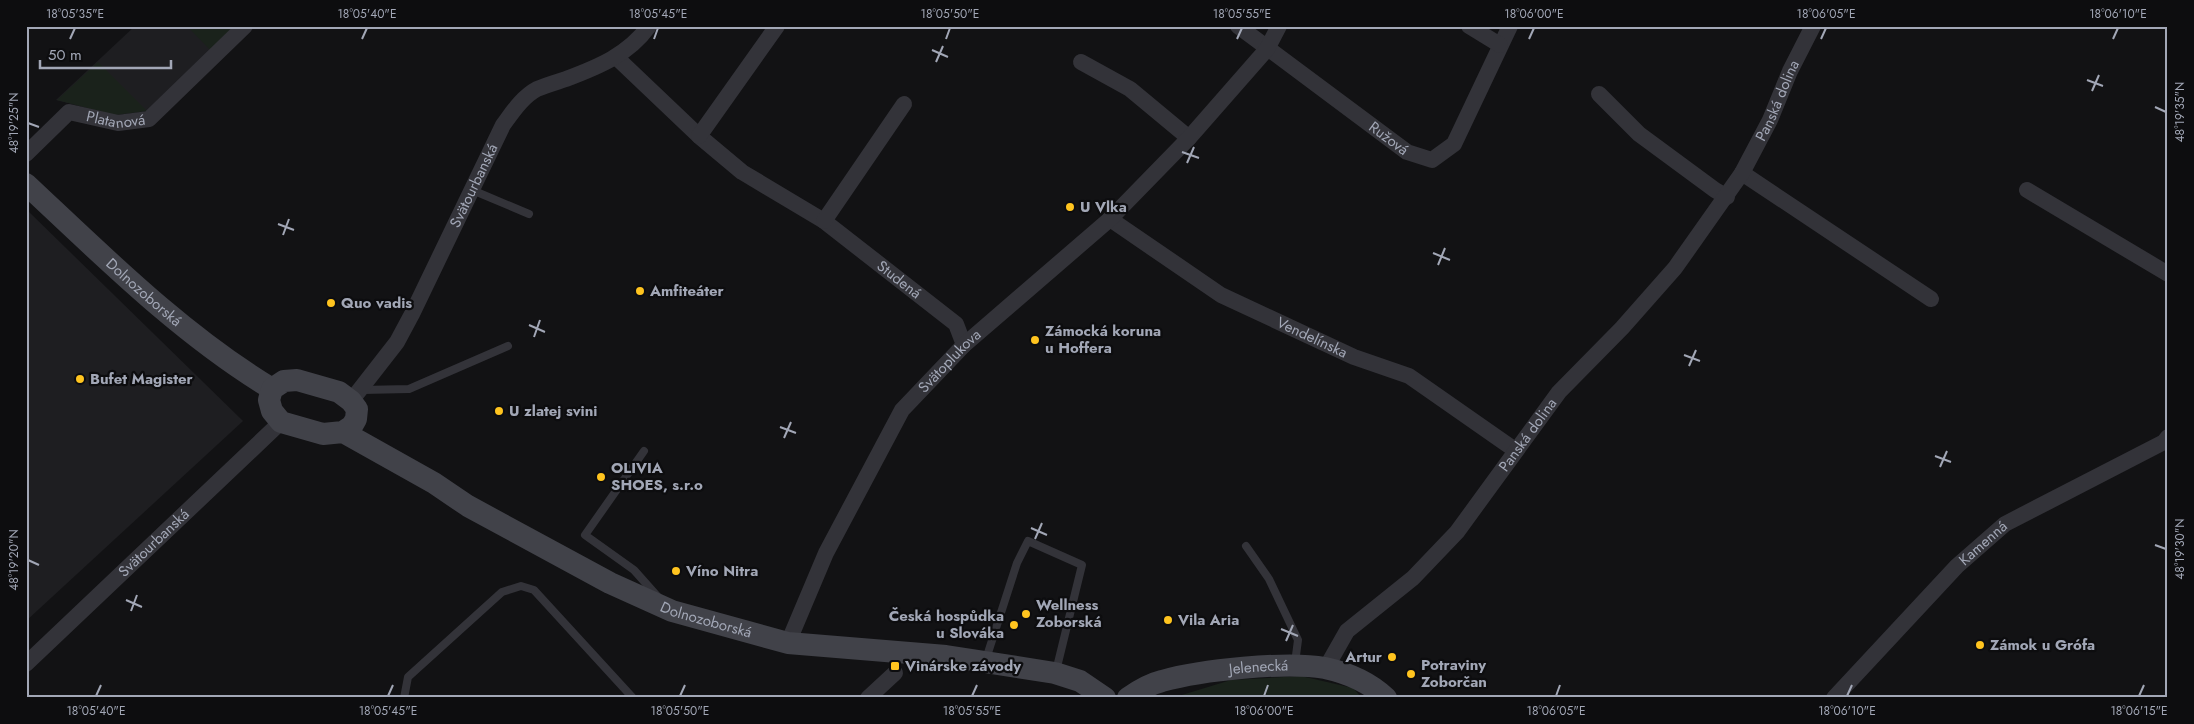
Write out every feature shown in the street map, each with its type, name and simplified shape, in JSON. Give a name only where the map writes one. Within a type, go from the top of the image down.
[{"type":"street","name":"Platanová","points":[[26,154],[69,112],[118,123],[149,119],[245,26]]},
{"type":"street","name":"Svätourbanská","points":[[355,395],[397,342],[503,126],[519,104],[536,90],[589,71],[617,58],[649,26]]},
{"type":"street","points":[[699,136],[777,26]]},
{"type":"street","name":"Ružová","points":[[1238,26],[1407,152],[1432,160],[1454,144],[1510,26]]},
{"type":"street","name":"Svätoplukova","points":[[788,644],[826,553],[902,410],[964,346],[1110,219],[1189,138],[1268,49],[1279,26]]},
{"type":"street","points":[[1469,26],[1500,45]]},
{"type":"street","name":"Panská dolina","points":[[1326,668],[1347,631],[1413,578],[1457,532],[1559,392],[1622,328],[1675,268],[1727,197],[1742,173],[1770,120],[1790,71],[1812,26]]},
{"type":"street","name":"Studená","points":[[617,58],[699,136],[742,172],[824,222],[956,324],[964,346]]},
{"type":"street","points":[[1081,62],[1130,90],[1189,138]]},
{"type":"street","points":[[1599,94],[1639,134],[1714,190],[1727,197]]},
{"type":"street","points":[[824,222],[904,104]]},
{"type":"street","points":[[1742,173],[1931,299]]},
{"type":"street","name":"Dolnozoborská","points":[[26,184],[122,274],[233,365],[272,389]]},
{"type":"street","points":[[2027,190],[2168,274]]},
{"type":"street","name":"Vendelínska","points":[[1110,219],[1221,296],[1354,357],[1409,376],[1515,450]]},
{"type":"street","points":[[297,380],[355,395],[356,419],[352,426],[343,432],[323,434],[281,422],[272,411],[269,400],[272,389],[284,381],[297,380]]},
{"type":"street","name":"Svätourbanská","points":[[26,664],[281,422]]},
{"type":"street","name":"Dolnozoborská","points":[[343,432],[434,482],[468,506],[493,520],[610,583],[672,611],[788,644],[986,660],[1055,673],[1080,680],[1105,698]]},
{"type":"street","name":"Kamenná","points":[[1834,698],[1957,566],[2004,524],[2164,442],[2168,438]]},
{"type":"street","name":"Jelenecká","points":[[1128,698],[1162,681],[1222,671],[1294,665],[1326,668],[1358,678],[1374,687],[1386,698]]},
{"type":"street","points":[[868,698],[895,673]]},
{"type":"lane","points":[[472,190],[529,214]]},
{"type":"lane","points":[[355,395],[409,389],[508,346]]},
{"type":"lane","points":[[644,452],[585,535],[634,570],[672,611]]},
{"type":"lane","points":[[986,660],[1016,563],[1028,541],[1082,565],[1055,673]]},
{"type":"lane","points":[[1246,546],[1269,579],[1298,640],[1294,665]]},
{"type":"lane","points":[[404,698],[408,677],[502,592],[521,586],[534,590],[633,698]]},
{"type":"shaded area","points":[[135,26],[238,26],[147,111],[115,115],[56,100]]},
{"type":"shaded area","points":[[187,26],[237,26],[211,51]]},
{"type":"shaded area","points":[[98,62],[147,111],[115,115],[57,100]]},
{"type":"shaded area","points":[[26,209],[243,421],[26,621]]},
{"type":"shaded area","points":[[1301,676],[1353,688],[1362,698],[1172,698],[1231,680]]},
{"type":"place","name":"U Vlka","points":[[1070,207]]},
{"type":"place","name":"Amfiteáter","points":[[640,291]]},
{"type":"place","name":"Quo vadis","points":[[331,303]]},
{"type":"place","name":"Zámocká koruna u Hoffera","points":[[1035,340]]},
{"type":"place","name":"Bufet Magister","points":[[80,379]]},
{"type":"place","name":"U zlatej svini","points":[[499,411]]},
{"type":"place","name":"OLIVIA SHOES, s.r.o","points":[[601,477]]},
{"type":"place","name":"Víno Nitra","points":[[676,571]]},
{"type":"place","name":"Wellness Zoborská","points":[[1026,614]]},
{"type":"place","name":"Vila Aria","points":[[1168,620]]},
{"type":"place","name":"Česká hospůdka u Slováka","points":[[1014,625]]},
{"type":"place","name":"Zámok u Grófa","points":[[1980,645]]},
{"type":"place","name":"Artur","points":[[1392,657]]},
{"type":"place","name":"Vinárske závody","points":[[895,666]]},
{"type":"place","name":"Potraviny Zoborčan","points":[[1411,674]]}]
